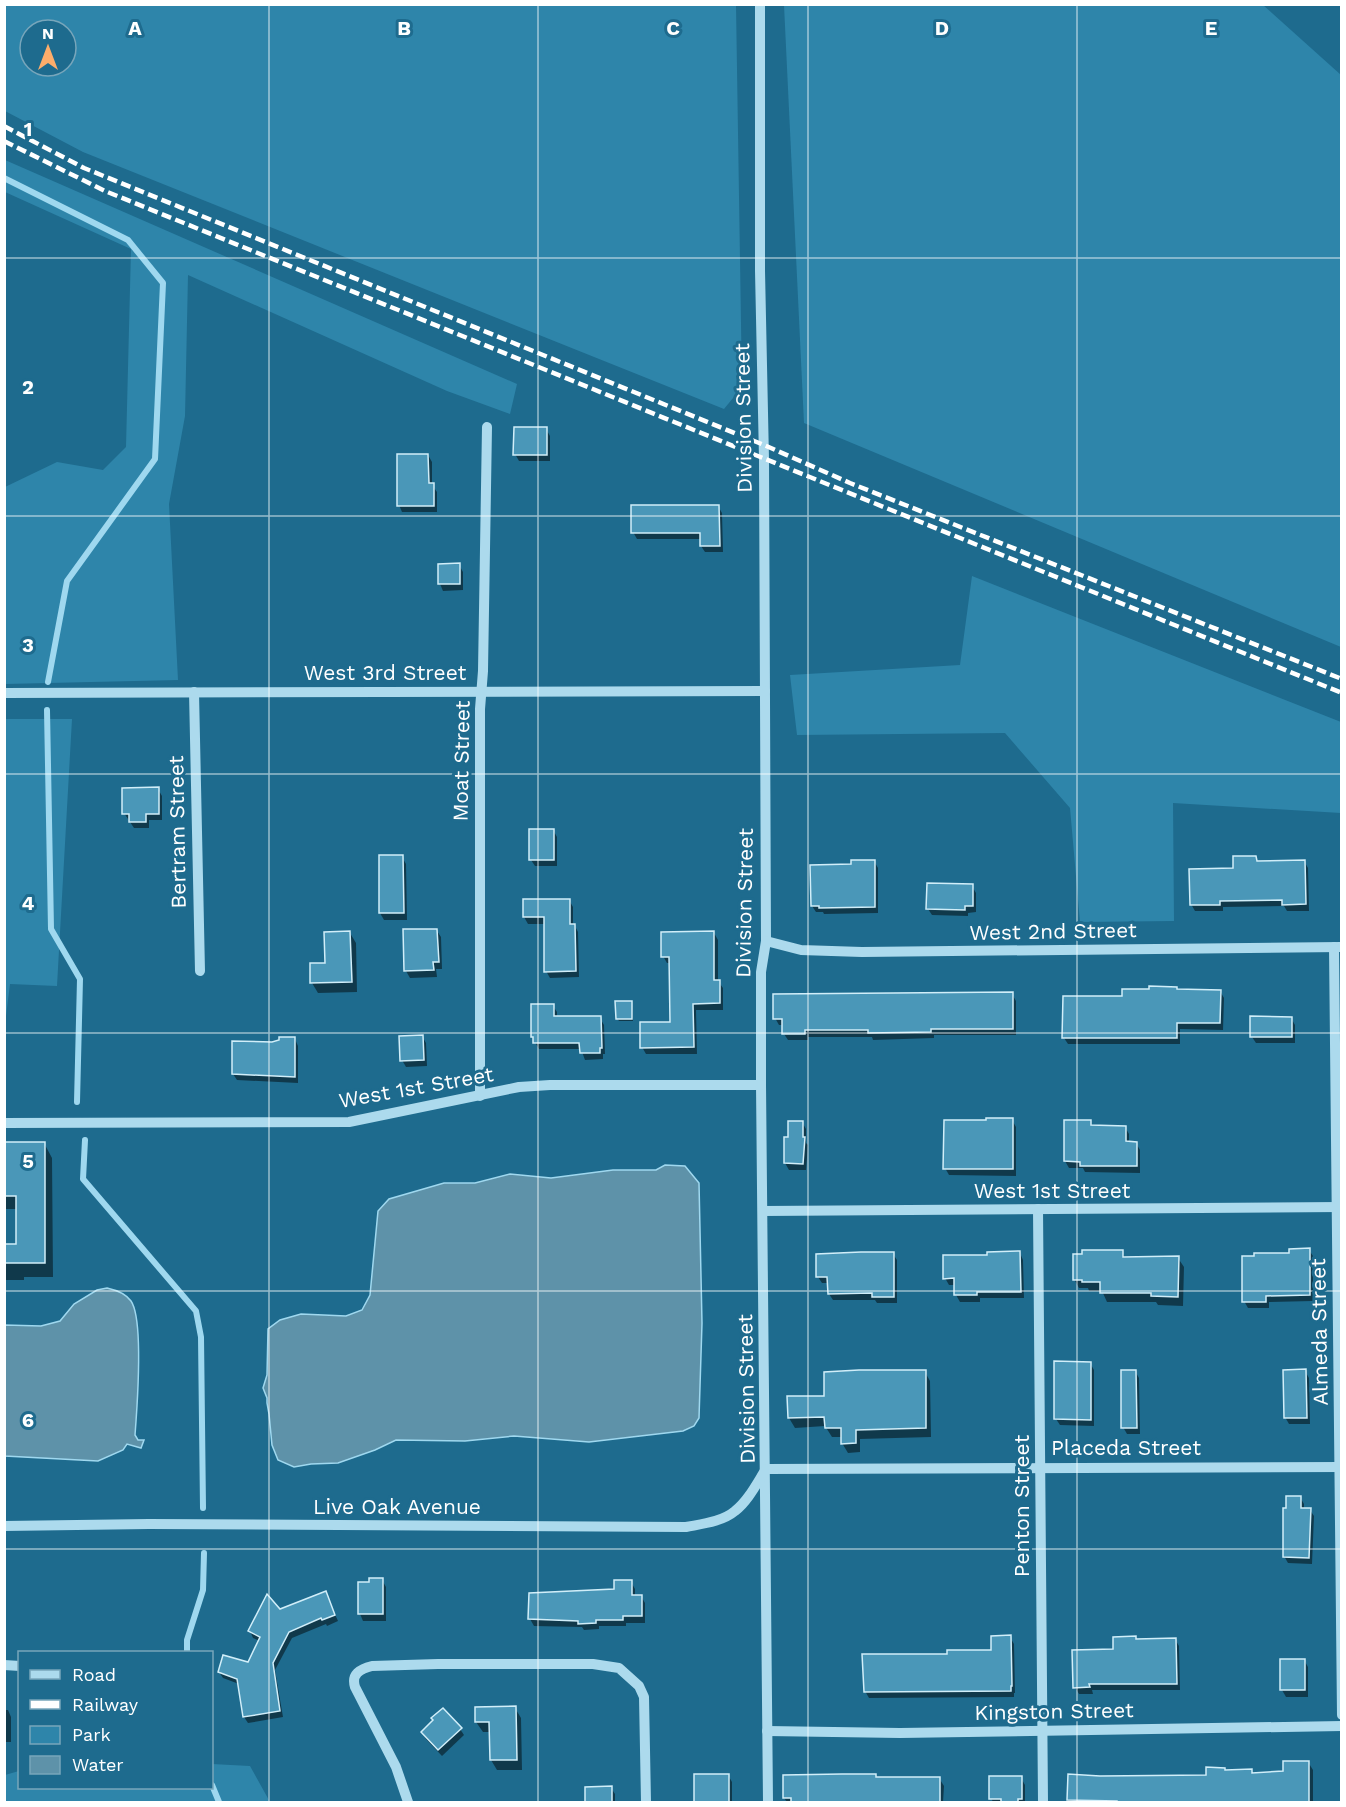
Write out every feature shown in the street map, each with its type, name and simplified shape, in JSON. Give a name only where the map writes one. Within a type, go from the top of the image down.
[{"type":"street","name":"Division Street","points":[[760,4],[766,941],[761,972],[761,1085],[768,1803]]},
{"type":"street","name":"Moat Street","points":[[480,1096],[480,709],[487,427]]},
{"type":"street","name":"West 3rd Street","points":[[4,693],[765,691]]},
{"type":"street","name":"Bertram Street","points":[[194,692],[200,971]]},
{"type":"street","name":"West 2nd Street","points":[[766,941],[801,950],[862,952],[1338,947]]},
{"type":"street","name":"Almeda Street","points":[[1338,947],[1341,1715]]},
{"type":"street","name":"West 1st Street","points":[[4,1123],[349,1122],[519,1087],[761,1085]]},
{"type":"street","name":"West 1st Street","points":[[763,1211],[1340,1207]]},
{"type":"street","name":"Penton Street","points":[[1038,1209],[1043,1803]]},
{"type":"street","name":"Placeda Street","points":[[766,1469],[1341,1467]]},
{"type":"street","name":"Live Oak Avenue","points":[[4,1526],[161,1524],[686,1527],[712,1522],[734,1512],[745,1501],[766,1469]]},
{"type":"street","points":[[408,1803],[396,1767],[355,1688],[354,1676],[362,1669],[372,1666],[438,1664],[593,1664],[619,1668],[639,1686],[644,1696],[646,1803]]},
{"type":"street","name":"Kingston Street","points":[[767,1731],[900,1733],[1341,1726]]},
{"type":"green space","points":[[4,5],[736,5],[742,387],[724,409],[83,152],[5,111]]},
{"type":"green space","points":[[784,5],[1263,5],[1341,75],[1341,647],[804,423]]},
{"type":"green space","points":[[5,160],[517,384],[510,414],[447,391],[188,275],[185,416],[169,504],[178,680],[5,684],[5,487],[57,462],[103,470],[126,447],[131,249],[5,192]]},
{"type":"green space","points":[[972,576],[1341,722],[1341,813],[1173,803],[1174,921],[1080,922],[1070,808],[1005,733],[797,735],[790,675],[960,665]]},
{"type":"green space","points":[[5,719],[72,719],[57,986],[10,984],[5,1024]]},
{"type":"green space","points":[[213,1764],[250,1766],[270,1802],[5,1802],[5,1775],[18,1771],[18,1789],[213,1789]]},
{"type":"water","points":[[665,1165],[685,1166],[699,1183],[702,1323],[699,1418],[694,1426],[683,1431],[589,1442],[514,1436],[465,1441],[396,1440],[338,1463],[294,1467],[278,1460],[272,1445],[267,1398],[263,1388],[267,1375],[268,1329],[280,1320],[301,1314],[346,1316],[362,1310],[370,1295],[378,1211],[389,1199],[444,1183],[475,1183],[510,1174],[551,1178],[613,1170],[656,1170]]},
{"type":"water","points":[[107,1288],[126,1296],[135,1311],[139,1365],[135,1435],[138,1440],[144,1440],[141,1448],[127,1444],[123,1450],[98,1461],[5,1456],[5,1325],[41,1326],[60,1321],[74,1304],[97,1290]]},
{"type":"building","points":[[514,427],[547,427],[547,455],[513,455]]},
{"type":"building","points":[[397,454],[428,454],[429,483],[434,483],[434,506],[397,506]]},
{"type":"building","points":[[631,505],[719,505],[720,546],[700,546],[700,533],[631,533]]},
{"type":"building","points":[[460,563],[460,584],[438,584],[438,564]]},
{"type":"building","points":[[159,787],[159,814],[146,814],[146,822],[129,822],[129,814],[122,814],[122,788]]},
{"type":"building","points":[[529,829],[554,829],[554,860],[529,860]]},
{"type":"building","points":[[379,855],[403,855],[404,913],[379,913]]},
{"type":"building","points":[[1233,856],[1256,856],[1257,861],[1305,860],[1306,904],[1282,905],[1282,900],[1220,901],[1220,905],[1190,905],[1189,869],[1233,868]]},
{"type":"building","points":[[851,860],[875,860],[875,907],[819,908],[819,906],[811,906],[810,865],[851,864]]},
{"type":"building","points":[[927,883],[973,884],[973,906],[965,906],[965,910],[926,909]]},
{"type":"building","points":[[523,899],[570,899],[570,924],[575,924],[576,971],[544,972],[544,917],[523,917]]},
{"type":"building","points":[[403,929],[437,929],[439,962],[433,962],[434,970],[404,971]]},
{"type":"building","points":[[350,931],[352,982],[310,983],[310,963],[325,963],[324,932]]},
{"type":"building","points":[[714,931],[714,980],[720,980],[720,1003],[693,1004],[694,1047],[640,1048],[640,1022],[670,1022],[669,957],[661,957],[661,932]]},
{"type":"building","points":[[1149,986],[1221,990],[1220,1023],[1177,1023],[1177,1038],[1062,1038],[1063,996],[1122,996],[1122,989],[1149,989]]},
{"type":"building","points":[[1013,992],[1013,1029],[931,1029],[931,1032],[868,1033],[868,1030],[805,1030],[805,1034],[782,1034],[782,1019],[773,1019],[773,994]]},
{"type":"building","points":[[615,1001],[632,1001],[632,1019],[616,1019]]},
{"type":"building","points":[[531,1004],[554,1004],[554,1016],[601,1016],[602,1048],[600,1048],[600,1053],[580,1053],[579,1043],[533,1043]]},
{"type":"building","points":[[1250,1016],[1292,1017],[1292,1037],[1250,1037]]},
{"type":"building","points":[[423,1035],[424,1060],[400,1061],[399,1036]]},
{"type":"building","points":[[279,1037],[295,1037],[295,1077],[232,1074],[232,1041],[272,1042],[279,1040]]},
{"type":"building","points":[[986,1118],[1013,1118],[1013,1169],[943,1169],[944,1120],[986,1120]]},
{"type":"building","points":[[1064,1120],[1091,1120],[1091,1125],[1126,1126],[1126,1141],[1137,1142],[1137,1166],[1080,1166],[1080,1162],[1064,1161]]},
{"type":"building","points":[[788,1121],[803,1121],[803,1137],[805,1137],[803,1164],[784,1163],[784,1137],[788,1137]]},
{"type":"building","points":[[4,1142],[45,1142],[45,1263],[4,1263],[4,1244],[16,1244],[16,1196],[4,1196]]},
{"type":"building","points":[[1310,1248],[1310,1295],[1266,1296],[1266,1302],[1242,1302],[1242,1256],[1254,1256],[1254,1253],[1289,1253],[1289,1249]]},
{"type":"building","points":[[1082,1250],[1123,1250],[1123,1257],[1179,1256],[1178,1297],[1151,1296],[1151,1293],[1100,1293],[1100,1282],[1073,1280],[1073,1254],[1082,1254]]},
{"type":"building","points":[[1020,1251],[1021,1292],[977,1292],[977,1295],[954,1295],[954,1278],[943,1279],[943,1255],[987,1255],[987,1252]]},
{"type":"building","points":[[894,1252],[894,1297],[872,1297],[872,1293],[828,1294],[827,1277],[816,1277],[816,1254]]},
{"type":"building","points":[[1054,1361],[1091,1362],[1091,1420],[1054,1419]]},
{"type":"building","points":[[1306,1369],[1307,1418],[1284,1418],[1283,1370]]},
{"type":"building","points":[[926,1370],[926,1428],[856,1430],[856,1443],[841,1444],[841,1428],[825,1428],[824,1417],[788,1418],[787,1396],[824,1396],[824,1372]]},
{"type":"building","points":[[1121,1370],[1136,1370],[1137,1428],[1121,1428]]},
{"type":"building","points":[[1286,1496],[1301,1496],[1301,1508],[1311,1508],[1309,1558],[1283,1557],[1283,1508],[1286,1508]]},
{"type":"building","points":[[369,1578],[383,1578],[383,1614],[358,1614],[358,1582],[369,1582]]},
{"type":"building","points":[[614,1580],[632,1580],[632,1595],[642,1595],[642,1616],[623,1616],[623,1620],[596,1620],[596,1623],[578,1624],[578,1621],[528,1619],[529,1593],[614,1589]]},
{"type":"building","points":[[326,1591],[335,1615],[322,1620],[321,1618],[289,1632],[273,1663],[280,1711],[243,1717],[237,1679],[218,1672],[223,1655],[248,1662],[260,1637],[248,1631],[267,1594],[280,1609]]},
{"type":"building","points":[[1011,1635],[1011,1691],[864,1692],[862,1654],[947,1654],[947,1650],[991,1650],[991,1636]]},
{"type":"building","points":[[1136,1636],[1136,1639],[1176,1638],[1177,1684],[1089,1684],[1090,1687],[1073,1688],[1072,1650],[1113,1649],[1113,1637]]},
{"type":"building","points":[[1280,1659],[1305,1659],[1305,1690],[1280,1690]]},
{"type":"building","points":[[516,1706],[517,1760],[490,1760],[489,1722],[475,1722],[475,1707]]},
{"type":"building","points":[[443,1708],[462,1728],[438,1750],[421,1732],[433,1720],[431,1718]]},
{"type":"building","points":[[1283,1761],[1309,1761],[1309,1803],[1117,1803],[1117,1801],[1067,1800],[1068,1774],[1206,1775],[1206,1767],[1225,1768],[1225,1770],[1252,1769],[1252,1773],[1283,1771]]},
{"type":"building","points":[[694,1774],[729,1774],[729,1803],[694,1803]]},
{"type":"building","points":[[876,1774],[876,1777],[940,1777],[940,1803],[791,1803],[791,1798],[783,1798],[783,1775]]},
{"type":"building","points":[[989,1776],[1022,1776],[1022,1799],[1018,1799],[1018,1802],[1001,1802],[1001,1799],[989,1799]]},
{"type":"building","points":[[612,1786],[612,1803],[585,1803],[585,1787]]},
{"type":"waterway","points":[[4,178],[128,240],[163,283],[155,459],[67,581],[48,682]]},
{"type":"waterway","points":[[47,710],[51,929],[80,979],[77,1102]]},
{"type":"waterway","points":[[85,1140],[83,1179],[196,1311],[201,1337],[203,1508]]},
{"type":"waterway","points":[[187,1651],[187,1640],[203,1590],[204,1553]]},
{"type":"waterway","points":[[213,1787],[219,1802]]},
{"type":"railway","points":[[4,126],[84,168],[764,445],[850,483],[1342,679]]},
{"type":"railway","points":[[4,141],[105,191],[1342,693]]}]
